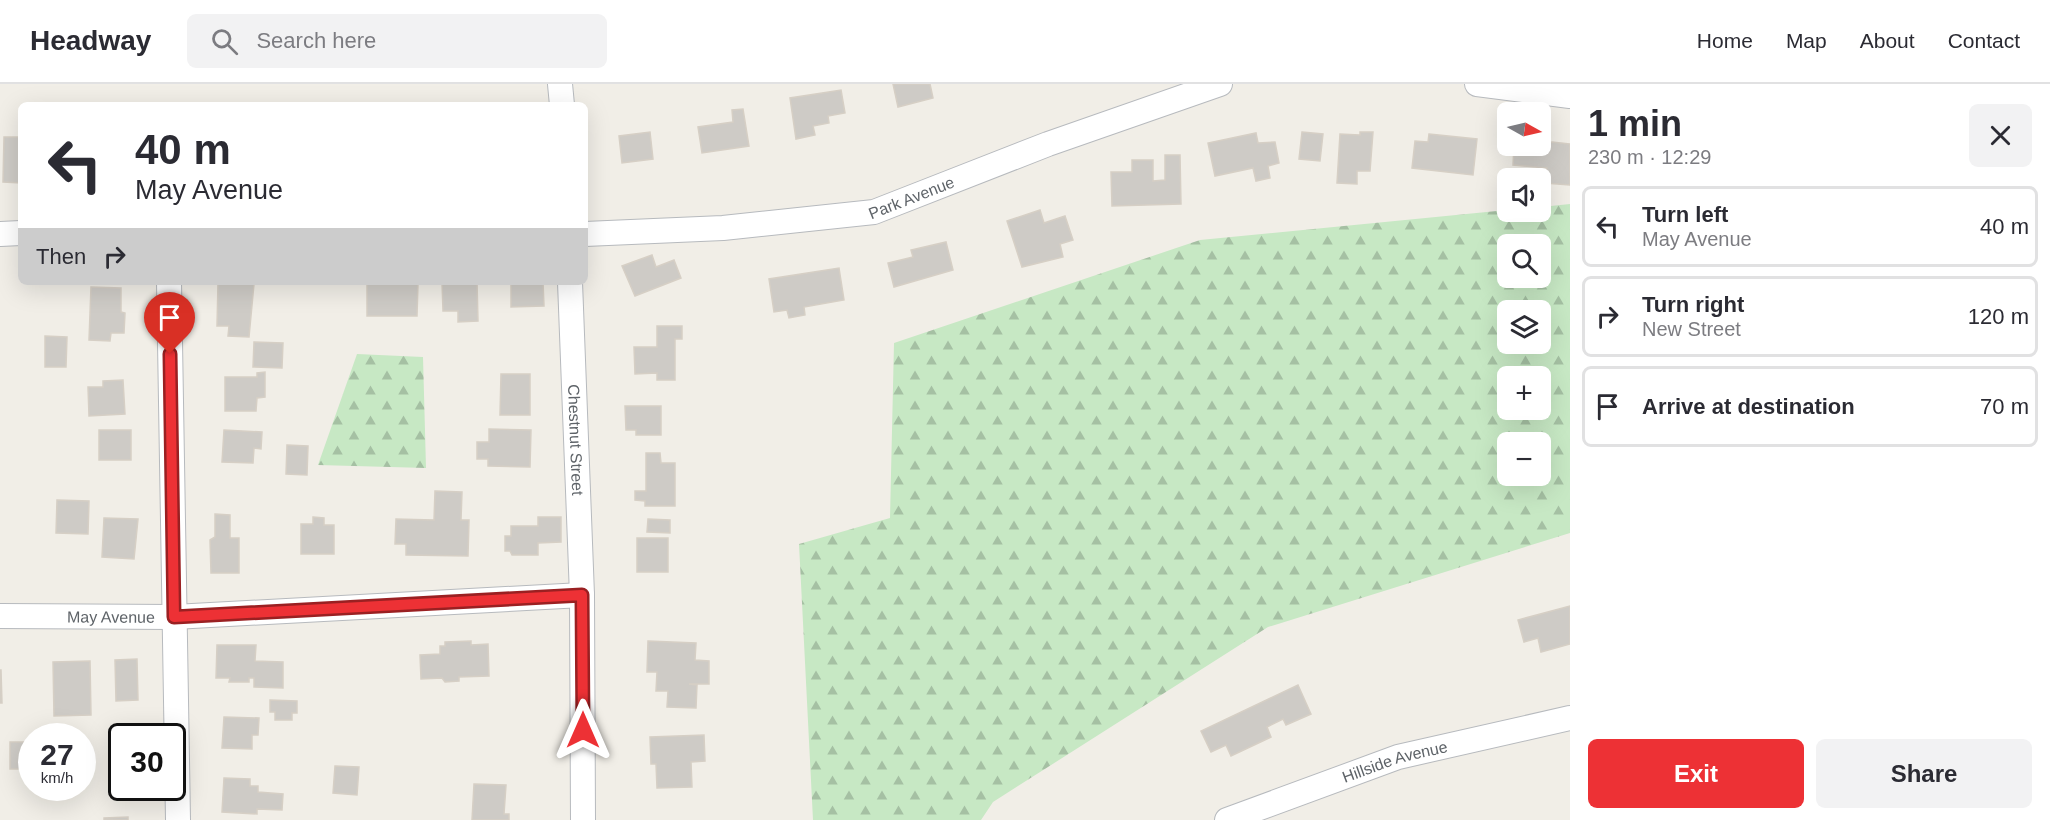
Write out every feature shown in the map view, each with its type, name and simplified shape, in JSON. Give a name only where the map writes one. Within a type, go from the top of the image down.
[{"type":"street","points":[[561,84],[562,102]]},
{"type":"street","name":"Park Avenue","points":[[588,234],[723,228],[874,212],[1048,144],[1220,84]]},
{"type":"street","points":[[1477,84],[1570,96]]},
{"type":"street","points":[[0,234],[18,233]]},
{"type":"street","points":[[169,285],[178,820]]},
{"type":"street","name":"Chestnut Street","points":[[570,285],[582,595],[583,820]]},
{"type":"street","name":"May Avenue","points":[[0,616],[174,617],[582,595]]},
{"type":"street","name":"Hillside Avenue","points":[[1227,820],[1398,757],[1570,718]]},
{"type":"green space","points":[[1570,204],[1570,533],[1268,627],[993,802],[981,820],[813,820],[799,544],[890,518],[894,343],[1200,240],[1497,211],[1497,222],[1551,222],[1551,206]]},
{"type":"green space","points":[[357,354],[423,357],[426,468],[318,465]]},
{"type":"building","points":[[893,84],[930,84],[933,98],[898,107]]},
{"type":"building","points":[[841,90],[845,113],[828,116],[829,123],[813,126],[815,135],[796,139],[790,98]]},
{"type":"building","points":[[743,109],[749,146],[702,153],[698,127],[733,122],[732,110]]},
{"type":"building","points":[[650,132],[653,159],[622,163],[619,136]]},
{"type":"building","points":[[1302,132],[1323,134],[1320,161],[1299,159]]},
{"type":"building","points":[[1360,132],[1373,132],[1370,171],[1357,171],[1357,184],[1337,183],[1340,134],[1360,135]]},
{"type":"building","points":[[1256,133],[1258,143],[1275,142],[1279,163],[1268,166],[1270,178],[1256,181],[1253,168],[1215,176],[1208,143]]},
{"type":"building","points":[[1429,134],[1477,139],[1473,175],[1412,168],[1415,141],[1428,142]]},
{"type":"building","points":[[4,137],[18,137],[18,183],[3,182]]},
{"type":"building","points":[[1551,142],[1570,144],[1570,185],[1551,183],[1551,168],[1513,165],[1513,156],[1551,156]]},
{"type":"building","points":[[1165,155],[1180,155],[1181,204],[1112,206],[1111,172],[1132,172],[1132,160],[1153,160],[1153,181],[1165,180]]},
{"type":"building","points":[[1040,210],[1044,223],[1065,216],[1073,240],[1060,244],[1063,257],[1022,267],[1007,221]]},
{"type":"building","points":[[946,242],[953,270],[894,287],[888,263],[913,257],[911,250]]},
{"type":"building","points":[[652,255],[656,267],[674,260],[681,278],[635,296],[622,266]]},
{"type":"building","points":[[839,268],[844,300],[804,307],[805,315],[789,318],[787,310],[774,312],[769,279]]},
{"type":"building","points":[[218,285],[254,285],[249,337],[228,336],[229,326],[217,326]]},
{"type":"building","points":[[367,285],[418,285],[417,316],[367,316]]},
{"type":"building","points":[[442,285],[477,285],[478,321],[458,322],[458,311],[443,311]]},
{"type":"building","points":[[511,285],[543,285],[544,306],[511,307]]},
{"type":"building","points":[[91,287],[121,288],[121,312],[125,313],[124,333],[111,333],[110,341],[89,340]]},
{"type":"building","points":[[657,326],[682,326],[682,339],[675,339],[675,380],[657,380],[657,373],[635,374],[634,347],[657,347]]},
{"type":"building","points":[[45,336],[67,337],[66,367],[45,367]]},
{"type":"building","points":[[254,342],[283,343],[282,368],[253,367]]},
{"type":"building","points":[[265,372],[265,397],[257,398],[256,411],[225,411],[225,377],[257,377],[257,373]]},
{"type":"building","points":[[501,374],[530,374],[530,415],[500,415]]},
{"type":"building","points":[[123,380],[125,414],[89,416],[88,387],[103,387],[103,381]]},
{"type":"building","points":[[625,406],[661,406],[661,435],[636,435],[636,430],[626,430]]},
{"type":"building","points":[[489,429],[531,430],[530,467],[488,466],[488,459],[477,459],[477,442],[489,442]]},
{"type":"building","points":[[99,430],[131,430],[131,460],[99,460]]},
{"type":"building","points":[[224,430],[262,432],[261,449],[254,448],[253,463],[222,462]]},
{"type":"building","points":[[287,445],[308,446],[307,475],[286,474]]},
{"type":"building","points":[[646,453],[660,453],[661,463],[675,463],[675,506],[645,506],[645,501],[635,500],[635,491],[646,491]]},
{"type":"building","points":[[435,491],[462,492],[461,520],[469,520],[468,556],[406,555],[406,544],[395,544],[396,519],[434,520]]},
{"type":"building","points":[[57,500],[89,501],[88,534],[56,533]]},
{"type":"building","points":[[215,514],[230,515],[230,538],[239,538],[239,573],[211,573],[210,540],[215,537]]},
{"type":"building","points":[[313,517],[324,518],[324,525],[334,525],[334,554],[301,554],[301,524],[313,524]]},
{"type":"building","points":[[538,517],[561,517],[561,542],[538,543],[538,555],[512,555],[510,551],[505,551],[505,536],[511,536],[511,526],[538,526]]},
{"type":"building","points":[[104,518],[138,519],[134,559],[102,557]]},
{"type":"building","points":[[648,519],[670,520],[670,533],[647,532]]},
{"type":"building","points":[[637,538],[668,538],[668,572],[637,572]]},
{"type":"building","points":[[1570,606],[1570,644],[1541,652],[1538,638],[1524,642],[1518,620]]},
{"type":"building","points":[[471,641],[471,645],[488,644],[489,676],[459,677],[459,681],[445,682],[442,678],[421,679],[420,655],[440,654],[440,646],[445,646],[445,642]]},
{"type":"building","points":[[648,641],[696,643],[695,660],[709,661],[709,684],[689,684],[697,685],[696,708],[667,707],[668,691],[656,691],[657,672],[647,672]]},
{"type":"building","points":[[217,645],[256,645],[255,661],[283,662],[283,688],[254,687],[254,678],[249,678],[249,682],[229,682],[230,678],[216,678]]},
{"type":"building","points":[[137,659],[138,700],[116,701],[115,660]]},
{"type":"building","points":[[90,661],[91,715],[54,716],[53,662]]},
{"type":"building","points":[[1,670],[2,703],[0,703]]},
{"type":"building","points":[[1298,685],[1311,714],[1286,725],[1283,719],[1267,727],[1271,737],[1231,756],[1226,745],[1211,752],[1201,731]]},
{"type":"building","points":[[270,700],[297,701],[297,713],[292,713],[292,720],[275,720],[275,712],[270,712]]},
{"type":"building","points":[[224,717],[259,718],[258,735],[252,735],[252,749],[222,748]]},
{"type":"building","points":[[704,735],[705,761],[691,762],[692,787],[657,788],[656,764],[651,764],[650,737]]},
{"type":"building","points":[[10,742],[18,742],[18,769],[10,769]]},
{"type":"building","points":[[335,766],[359,767],[357,795],[333,793]]},
{"type":"building","points":[[224,778],[250,779],[250,786],[258,786],[258,792],[283,794],[282,810],[257,809],[257,814],[222,812]]},
{"type":"building","points":[[474,784],[506,785],[504,814],[509,814],[509,820],[472,820]]},
{"type":"building","points":[[128,817],[128,820],[104,820],[104,818]]},
{"type":"route","points":[[170,354],[174,617],[582,595],[583,730]]}]
